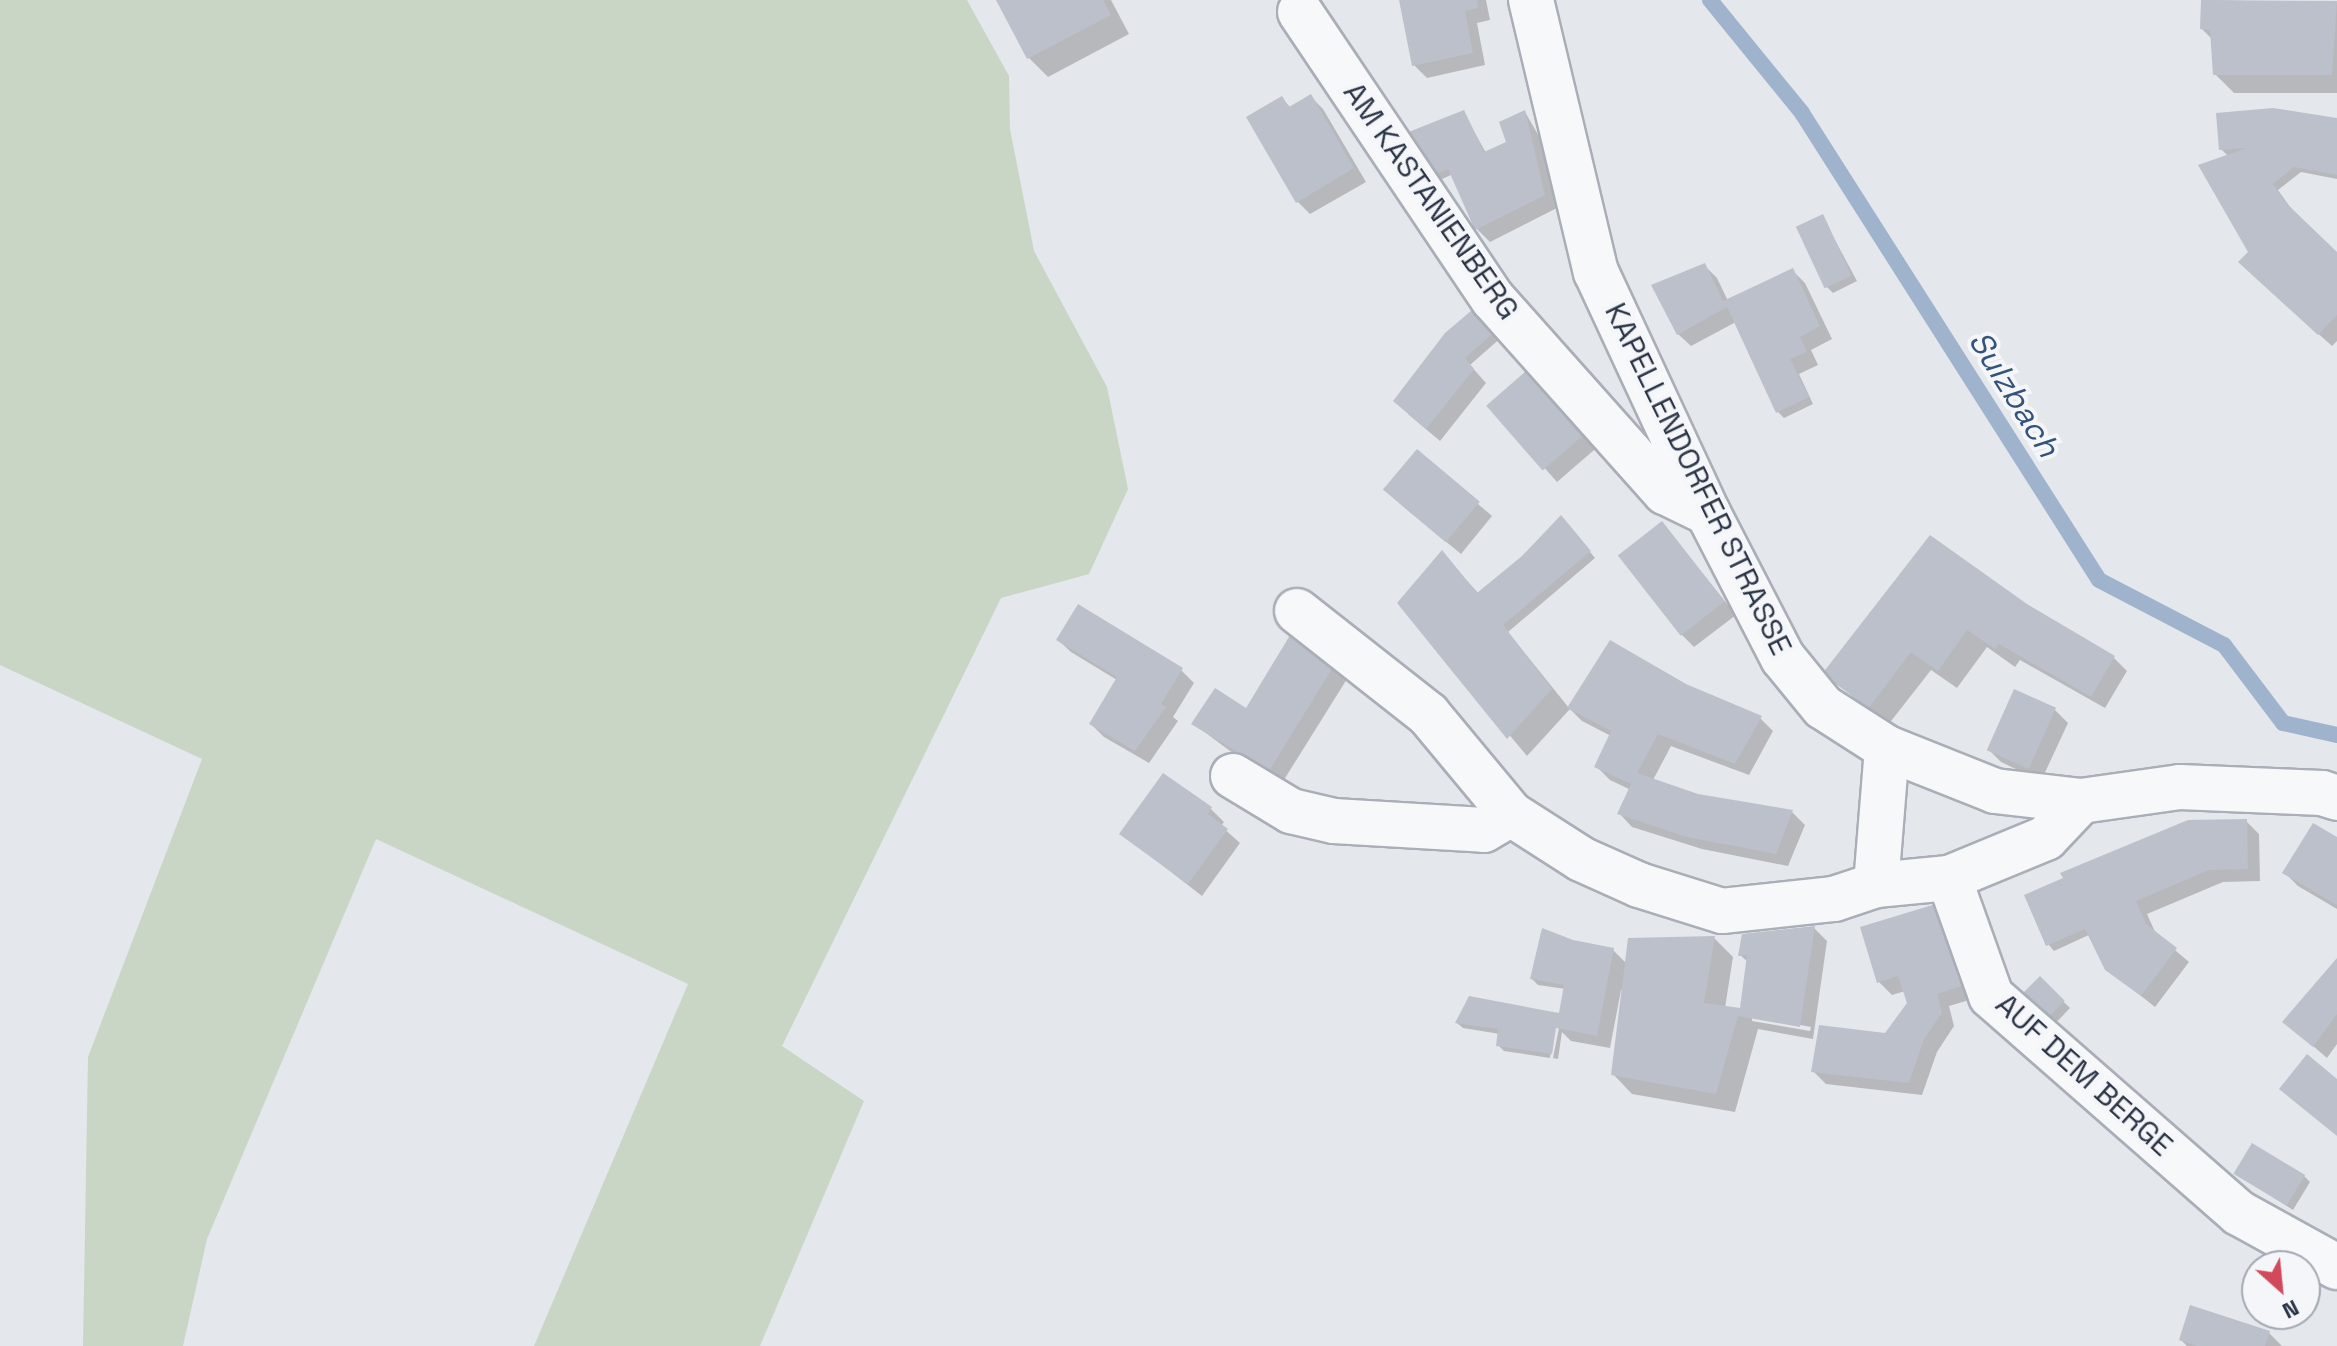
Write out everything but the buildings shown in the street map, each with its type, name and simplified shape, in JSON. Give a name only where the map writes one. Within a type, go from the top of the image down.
[{"type":"street","name":"KAPELLENDORFER STRASSE","points":[[1531,0],[1596,272],[1708,513],[1783,658],[1823,707],[1887,748],[1995,791],[2081,801],[2180,787],[2322,793],[2337,798]]},
{"type":"street","name":"AM KASTANIENBERG","points":[[1300,12],[1493,299],[1665,492],[1708,513]]},
{"type":"street","points":[[1297,611],[1428,714],[1511,814],[1581,859],[1639,885],[1722,911],[1834,899],[1876,885],[1949,878],[2046,838],[2081,801]]},
{"type":"street","points":[[1876,885],[1887,748]]},
{"type":"street","points":[[1233,776],[1291,811],[1334,821],[1484,830],[1511,814]]},
{"type":"street","name":"AUF DEM BERGE","points":[[1949,878],[1991,996],[2239,1213],[2337,1267]]},
{"type":"green space","points":[[0,0],[967,0],[1009,76],[1010,129],[1034,251],[1107,387],[1128,489],[1089,574],[1001,598],[782,1046],[864,1101],[760,1346],[534,1346],[688,984],[376,839],[207,1239],[183,1346],[83,1346],[88,1057],[202,759],[0,665]]},
{"type":"waterway","name":"Sulzbach","points":[[1710,0],[1802,113],[2099,580],[2224,645],[2283,723],[2337,735]]}]
